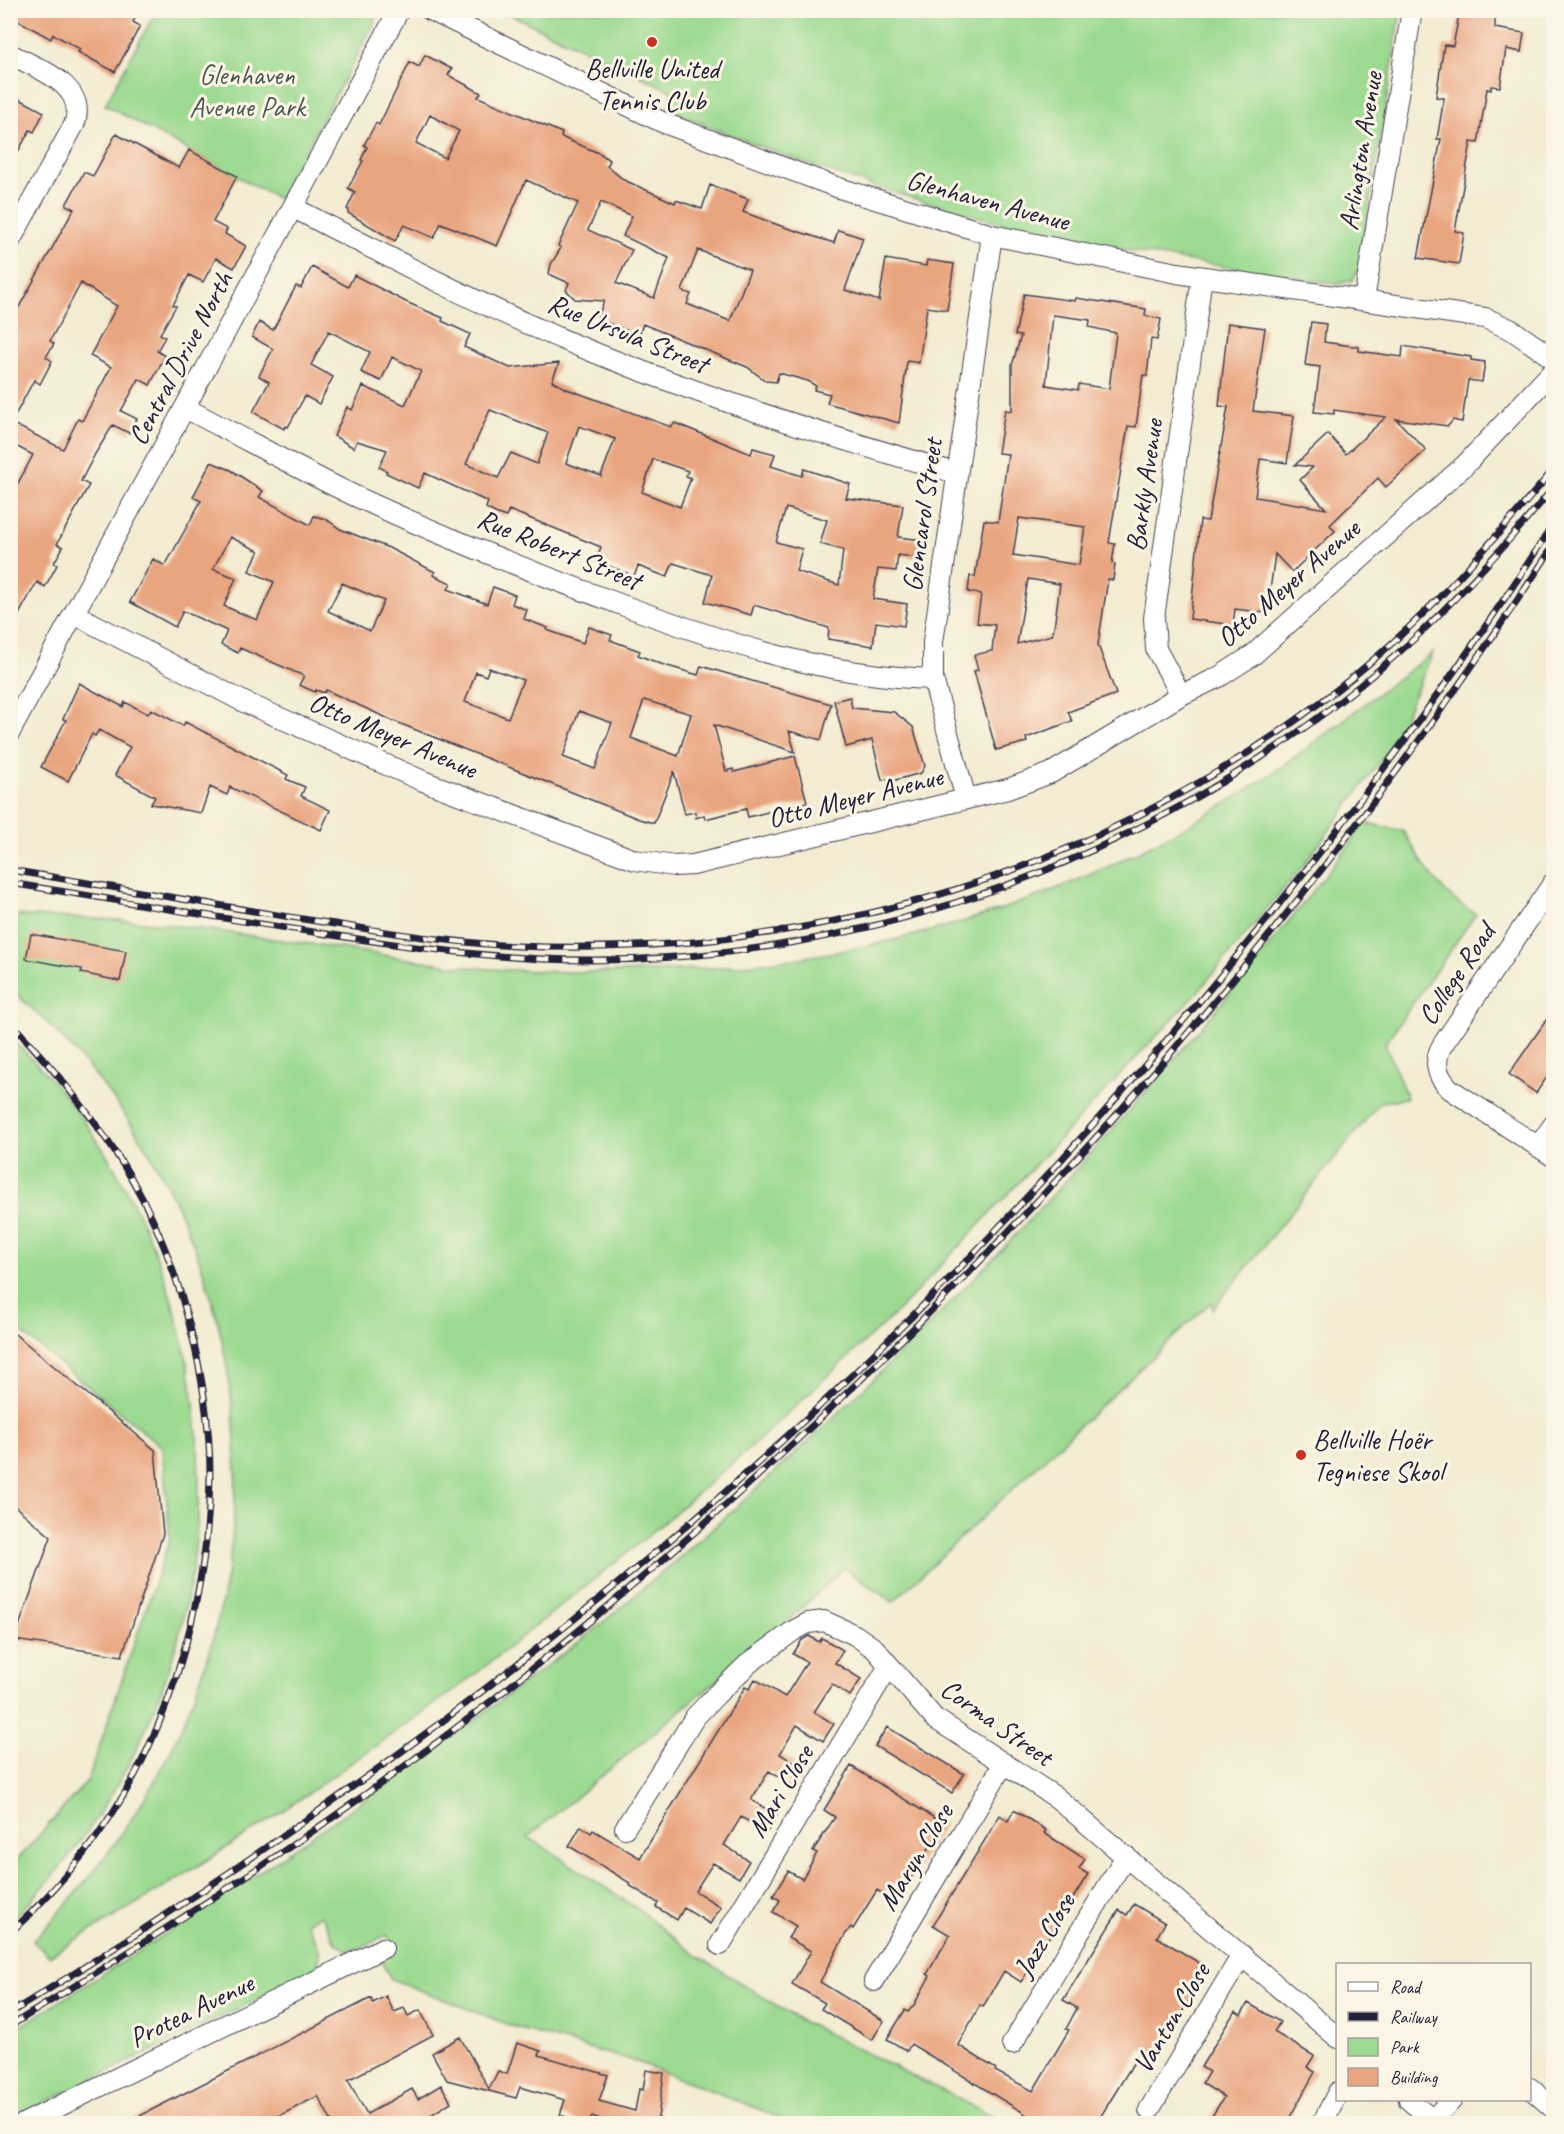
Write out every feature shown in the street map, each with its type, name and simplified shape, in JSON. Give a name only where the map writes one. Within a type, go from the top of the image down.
[{"type":"street","name":"Central Drive North","points":[[10,732],[399,10]]},
{"type":"street","name":"Glenhaven Avenue","points":[[430,10],[664,123],[839,188],[992,236],[1202,277],[1485,318],[1512,330],[1554,359]]},
{"type":"street","name":"Arlington Avenue","points":[[1364,300],[1412,10]]},
{"type":"street","points":[[10,54],[66,85],[75,99],[77,112],[74,125],[10,241]]},
{"type":"street","name":"Rue Ursula Street","points":[[294,208],[424,276],[592,351],[719,400],[827,437],[956,472]]},
{"type":"street","name":"Glencarol Street","points":[[966,799],[933,679],[933,642],[992,236]]},
{"type":"street","name":"Barkly Avenue","points":[[1181,695],[1156,649],[1154,618],[1202,277]]},
{"type":"street","name":"Otto Meyer Avenue","points":[[74,614],[244,702],[423,781],[635,860],[654,864],[693,865],[1008,789],[1051,773],[1181,695],[1219,677],[1253,656],[1465,465],[1554,370]]},
{"type":"street","name":"Rue Robert Street","points":[[185,408],[366,500],[541,575],[703,635],[810,665],[882,678],[933,679]]},
{"type":"street","name":"College Road","points":[[1546,1152],[1450,1089],[1439,1074],[1437,1058],[1443,1044],[1554,882]]},
{"type":"street","points":[[1546,1152],[1554,1124]]},
{"type":"street","name":"Corma Street","points":[[625,1828],[695,1717],[748,1664],[793,1631],[808,1623],[824,1621],[839,1626],[875,1649],[934,1718],[1057,1798],[1336,2036]]},
{"type":"street","name":"Mari Close","points":[[720,1945],[889,1666]]},
{"type":"street","name":"Maryn Close","points":[[874,1980],[1004,1763]]},
{"type":"street","name":"Jazz Close","points":[[1012,2044],[1126,1856]]},
{"type":"street","name":"Protea Avenue","points":[[27,2123],[383,1948]]},
{"type":"street","name":"Vanton Close","points":[[1149,2110],[1242,1955]]},
{"type":"street","points":[[1531,2089],[1554,2109]]},
{"type":"street","points":[[1322,2124],[1336,2096]]},
{"type":"street","points":[[1410,2101],[1435,2122],[1451,2101]]},
{"type":"green space","name":"Glenhaven Avenue Park","points":[[156,11],[377,11],[374,24],[279,199],[105,105]]},
{"type":"green space","points":[[503,11],[1401,11],[1359,269],[1353,280],[1338,284],[1169,258],[1085,242],[960,212],[875,186],[790,158],[667,109],[673,92]]},
{"type":"green space","points":[[1433,653],[1392,745],[1306,862],[1196,994],[901,1308],[749,1449],[642,1541],[463,1684],[276,1816],[179,1878],[49,1956],[33,1941],[91,1876],[108,1853],[141,1805],[169,1754],[209,1654],[231,1551],[235,1447],[223,1344],[194,1245],[148,1152],[87,1066],[11,990],[10,915],[154,923],[436,963],[507,970],[590,972],[673,970],[754,964],[835,952],[914,935],[992,912],[1070,884],[1146,848],[1183,829],[1271,774]]},
{"type":"green space","points":[[1366,823],[1403,831],[1425,867],[1442,888],[1463,907],[1476,914],[1385,1043],[1407,1098],[1380,1102],[1213,1309],[1211,1302],[893,1602],[844,1568],[785,1624],[528,1837],[635,1907],[696,1955],[798,2019],[1007,2123],[789,2123],[754,2107],[637,2062],[517,2028],[391,1979],[380,1958],[395,1950],[387,1935],[357,1949],[346,1950],[335,1942],[321,1915],[306,1922],[316,1941],[319,1953],[319,1960],[313,1972],[11,2119],[11,2032],[197,1914],[379,1790],[580,1641],[712,1529],[813,1437],[1009,1242],[1193,1038]]},
{"type":"green space","points":[[10,1038],[32,1059],[73,1106],[124,1185],[150,1240],[180,1330],[196,1422],[198,1513],[187,1602],[162,1689],[124,1772],[74,1850],[11,1921],[11,1867],[88,1780],[170,1538],[162,1447],[11,1324]]},
{"type":"building","points":[[10,10],[126,10],[136,16],[133,22],[140,26],[115,72],[78,52],[80,49],[53,34],[51,39],[10,16]]},
{"type":"building","points":[[1460,10],[1495,10],[1495,28],[1524,33],[1521,52],[1506,49],[1500,87],[1491,86],[1491,90],[1487,89],[1478,143],[1471,142],[1455,231],[1464,233],[1459,264],[1418,258],[1441,139],[1437,139],[1444,98],[1436,97],[1444,45],[1453,46]]},
{"type":"building","points":[[425,55],[452,69],[448,75],[481,93],[478,97],[562,133],[561,137],[601,154],[610,161],[607,166],[624,180],[675,203],[676,200],[702,209],[710,185],[748,199],[743,212],[781,226],[834,243],[838,230],[863,238],[845,290],[879,301],[886,259],[926,266],[927,260],[954,264],[947,310],[927,307],[919,363],[907,361],[899,423],[827,403],[830,394],[814,390],[816,386],[808,381],[779,373],[776,382],[766,381],[747,367],[643,324],[639,335],[597,319],[604,301],[575,299],[566,290],[569,283],[549,274],[551,264],[561,248],[558,246],[578,203],[526,180],[497,246],[441,223],[434,238],[404,225],[395,241],[348,213],[347,209],[355,192],[348,188],[363,161],[361,160],[367,147],[364,145],[376,123],[379,125],[410,62],[419,67]],"holes":[[[430,115],[459,131],[445,158],[416,143]],[[601,202],[632,216],[623,236],[669,258],[654,298],[616,283],[632,250],[588,230]],[[698,250],[750,270],[730,321],[687,304],[691,294],[682,291]]]},
{"type":"building","points":[[10,94],[44,112],[34,132],[30,130],[10,166]]},
{"type":"building","points":[[116,134],[179,168],[189,150],[237,176],[213,222],[227,229],[225,234],[246,246],[234,268],[216,258],[203,282],[189,275],[173,305],[176,306],[160,334],[165,337],[157,351],[165,356],[150,385],[139,379],[121,411],[137,419],[129,433],[113,425],[95,454],[81,481],[89,485],[57,544],[63,547],[54,563],[57,565],[45,587],[37,582],[10,630],[10,498],[33,455],[10,443],[10,323],[74,209],[66,205],[84,172],[93,176]],"holes":[[[81,283],[117,306],[90,356],[111,367],[82,421],[78,419],[63,449],[11,423],[34,380],[40,384],[52,361],[46,357],[54,344],[50,341]]]},
{"type":"building","points":[[312,267],[348,287],[354,275],[443,318],[442,321],[470,334],[464,347],[510,368],[559,363],[552,381],[567,389],[671,427],[675,423],[751,454],[753,448],[775,454],[771,466],[802,476],[804,469],[850,484],[846,498],[903,505],[898,537],[923,540],[920,558],[898,555],[896,571],[878,569],[873,599],[907,604],[904,626],[876,622],[873,646],[828,639],[829,628],[754,605],[751,615],[705,602],[712,575],[673,563],[667,577],[638,566],[634,576],[596,561],[601,547],[509,510],[506,517],[495,513],[486,508],[488,502],[425,473],[418,488],[386,473],[387,471],[379,467],[387,450],[357,441],[354,448],[334,436],[347,407],[352,410],[363,386],[405,405],[421,371],[392,357],[381,381],[361,372],[370,352],[329,331],[311,365],[333,377],[319,404],[305,396],[288,427],[285,426],[284,429],[253,412],[269,382],[259,376],[273,349],[252,337],[259,322],[273,330],[296,286],[301,288]],"holes":[[[490,410],[548,433],[537,464],[511,453],[498,478],[466,464]],[[579,426],[615,439],[601,476],[566,463]],[[653,459],[688,471],[686,476],[691,478],[680,507],[642,492]],[[786,508],[827,520],[820,544],[843,550],[839,585],[796,571],[802,549],[776,542]]]},
{"type":"building","points":[[1024,294],[1075,301],[1076,298],[1146,309],[1145,316],[1161,319],[1157,340],[1151,339],[1147,376],[1143,375],[1136,427],[1128,426],[1109,543],[1115,544],[1112,563],[1115,564],[1113,580],[1108,579],[1098,645],[1116,694],[1068,712],[1072,721],[1026,738],[1027,742],[996,750],[974,671],[978,670],[974,655],[992,651],[995,625],[977,623],[981,594],[968,592],[970,576],[975,577],[984,520],[998,522],[1008,454],[998,453],[1005,410],[1012,411],[1012,365],[1021,336],[1015,335]],"holes":[[[1053,315],[1090,320],[1089,327],[1116,333],[1109,389],[1079,384],[1078,390],[1046,385]],[[1019,518],[1085,527],[1079,565],[1013,555]],[[1028,579],[1060,584],[1052,635],[1017,644]]]},
{"type":"building","points":[[1311,322],[1326,324],[1324,342],[1359,347],[1359,351],[1402,357],[1403,346],[1471,357],[1471,360],[1485,362],[1482,382],[1468,380],[1462,422],[1453,420],[1448,426],[1396,419],[1426,450],[1386,487],[1378,478],[1330,525],[1335,531],[1292,572],[1275,554],[1267,613],[1235,609],[1233,625],[1190,619],[1200,520],[1208,521],[1228,407],[1219,406],[1228,323],[1265,328],[1253,411],[1294,416],[1287,463],[1260,459],[1255,497],[1326,509],[1300,480],[1313,467],[1295,465],[1328,434],[1346,454],[1386,417],[1334,410],[1334,414],[1314,412],[1320,367],[1305,365]]},
{"type":"building","points":[[211,462],[231,470],[263,491],[259,497],[310,525],[314,516],[326,519],[340,529],[389,548],[435,572],[433,575],[451,583],[448,589],[487,604],[493,587],[515,595],[512,604],[527,610],[524,619],[548,628],[547,630],[583,643],[589,627],[612,635],[610,640],[640,651],[638,655],[661,664],[698,675],[701,666],[831,704],[821,740],[789,731],[795,752],[714,725],[726,771],[733,769],[734,772],[795,756],[807,802],[748,817],[746,809],[705,819],[704,815],[696,818],[695,812],[685,814],[674,772],[654,823],[639,819],[391,720],[326,690],[324,693],[316,690],[315,692],[299,685],[304,676],[240,648],[238,653],[221,645],[227,631],[183,611],[175,627],[130,602],[153,559],[165,566],[201,501],[193,497]],"holes":[[[230,537],[259,551],[249,571],[274,582],[257,620],[224,606],[236,578],[213,569]],[[342,583],[384,601],[370,631],[328,611]],[[489,668],[523,680],[508,718],[465,702],[476,672],[486,676]],[[644,700],[691,714],[678,756],[631,738]],[[579,711],[612,723],[595,769],[563,757]]]},
{"type":"building","points":[[79,683],[123,707],[125,702],[148,714],[151,709],[183,726],[185,722],[288,775],[286,779],[305,787],[301,796],[330,810],[321,830],[230,787],[227,795],[210,787],[201,813],[151,804],[155,797],[115,775],[130,747],[99,730],[95,736],[92,734],[68,781],[41,767],[66,720],[63,719]]},
{"type":"building","points":[[850,697],[852,708],[894,712],[913,727],[925,766],[921,773],[888,782],[887,779],[882,780],[872,740],[846,747],[834,701]]},
{"type":"building","points":[[31,934],[126,951],[120,981],[81,973],[82,969],[26,959]]},
{"type":"building","points":[[1554,1009],[1554,1067],[1536,1093],[1509,1074]]},
{"type":"building","points":[[10,1330],[155,1450],[163,1534],[122,1656],[14,1640],[51,1537],[10,1502]]},
{"type":"building","points":[[809,1636],[819,1642],[822,1638],[843,1650],[835,1663],[861,1679],[850,1696],[832,1684],[814,1712],[834,1724],[823,1741],[797,1725],[780,1754],[805,1769],[795,1787],[769,1771],[751,1800],[777,1815],[767,1832],[741,1817],[724,1845],[749,1861],[739,1878],[713,1863],[695,1891],[721,1907],[710,1924],[684,1908],[677,1920],[656,1907],[658,1903],[629,1885],[630,1883],[569,1846],[581,1826],[591,1833],[593,1830],[640,1858],[745,1687],[749,1689],[755,1679],[785,1697],[807,1662],[793,1654],[802,1640]]},
{"type":"building","points":[[887,1727],[964,1774],[952,1793],[875,1746]]},
{"type":"building","points":[[851,1766],[944,1824],[896,1902],[877,1890],[853,1929],[851,1927],[845,1935],[820,1982],[884,2021],[872,2040],[821,2009],[825,2003],[792,1984],[811,1951],[788,1938],[796,1926],[773,1912],[780,1900],[773,1896],[788,1871],[802,1879],[817,1853],[813,1851],[835,1817],[824,1810]]},
{"type":"building","points":[[1014,1810],[1046,1830],[1044,1833],[1085,1859],[1079,1869],[1088,1874],[1021,1982],[1004,1971],[983,2007],[980,2005],[958,2045],[996,2069],[995,2071],[1033,2091],[1069,2030],[1066,2029],[1077,2008],[1063,2000],[1119,1910],[1127,1915],[1134,1904],[1165,1923],[1157,1937],[1201,1964],[1194,1974],[1202,1979],[1157,2053],[1154,2052],[1152,2055],[1142,2049],[1096,2124],[1042,2124],[911,2044],[907,2051],[887,2039],[905,2010],[908,2012],[914,2005],[930,1976],[927,1974],[950,1935],[933,1925],[1000,1815],[1008,1821]]},
{"type":"building","points":[[386,1996],[394,2012],[404,2008],[408,2016],[420,2010],[433,2035],[348,2080],[367,2114],[412,2089],[418,2099],[441,2085],[451,2102],[428,2117],[432,2124],[333,2124],[318,2096],[263,2124],[124,2124],[371,1998],[373,2003]]},
{"type":"building","points":[[1248,2003],[1280,2022],[1274,2032],[1314,2056],[1307,2067],[1315,2072],[1286,2124],[1207,2124],[1224,2097],[1202,2083],[1209,2072],[1201,2067],[1235,2011],[1241,2015]]},
{"type":"building","points":[[460,2037],[489,2089],[498,2071],[507,2074],[517,2043],[541,2051],[539,2055],[608,2075],[599,2101],[635,2111],[639,2089],[643,2090],[646,2070],[664,2073],[658,2118],[662,2119],[661,2124],[614,2124],[592,2116],[589,2124],[585,2124],[560,2115],[565,2100],[520,2087],[516,2098],[447,2080],[432,2053]]},
{"type":"railway","points":[[10,870],[371,930],[493,945],[628,946],[738,937],[846,919],[951,891],[1054,854],[1153,808],[1248,752],[1369,664],[1452,584],[1554,469]]},
{"type":"railway","points":[[10,883],[370,941],[456,952],[542,959],[661,958],[780,945],[896,920],[1010,884],[1120,837],[1225,780],[1323,714],[1415,638],[1487,565],[1554,487]]},
{"type":"railway","points":[[10,2013],[254,1856],[489,1686],[639,1566],[725,1493],[890,1339],[1047,1176],[1196,1006],[1267,919],[1416,725],[1554,523]]},
{"type":"railway","points":[[10,2026],[262,1866],[385,1781],[504,1691],[655,1567],[800,1437],[941,1301],[1075,1160],[1204,1014],[1327,863],[1444,706],[1554,545]]},
{"type":"railway","points":[[10,1022],[59,1077],[104,1135],[148,1209],[177,1282],[198,1360],[209,1438],[210,1476],[209,1512],[199,1586],[181,1659],[156,1730],[129,1786],[100,1832],[66,1875],[10,1933]]},
{"type":"place","name":"Bellville United Tennis Club","points":[[652,42]]},
{"type":"place","name":"Bellville Hoër Tegniese Skool","points":[[1301,1455]]}]
